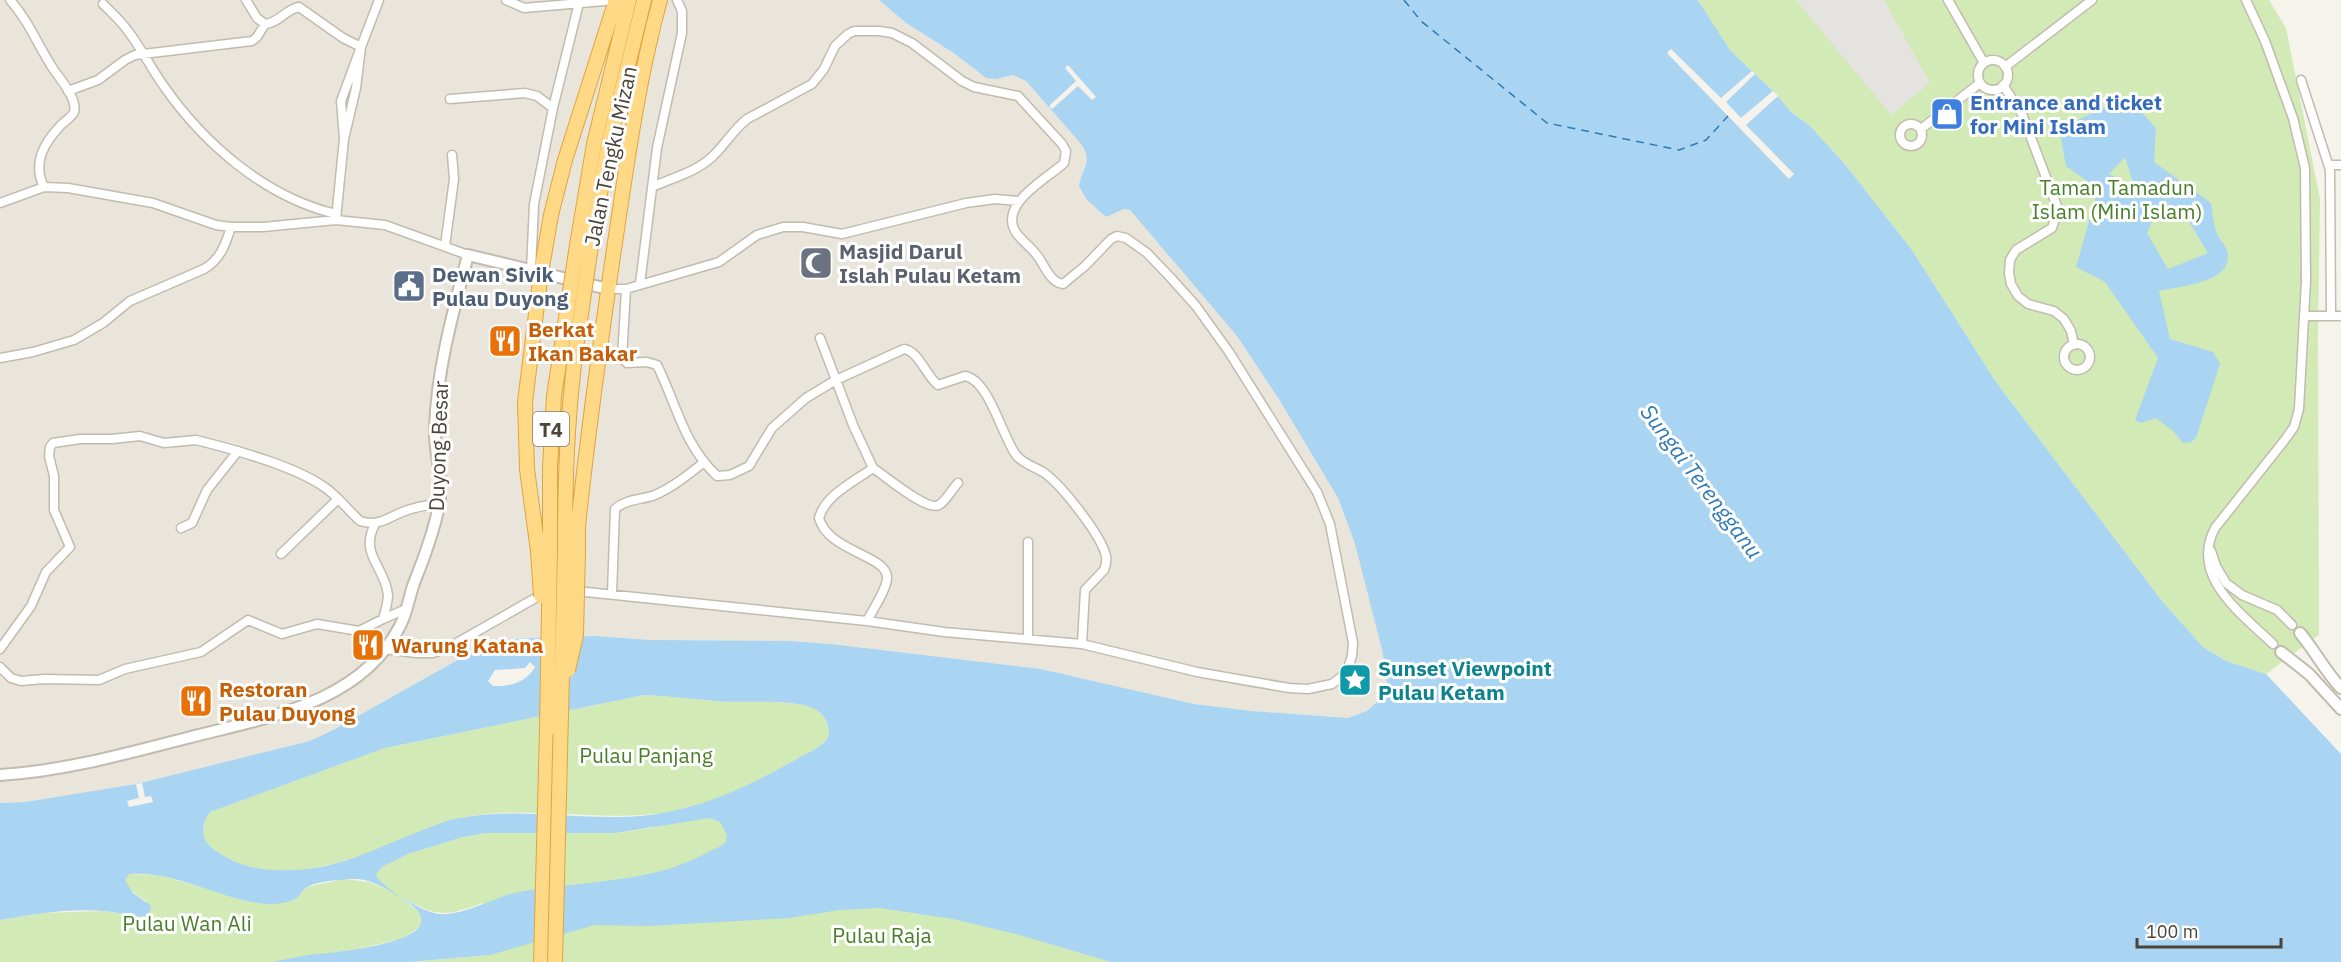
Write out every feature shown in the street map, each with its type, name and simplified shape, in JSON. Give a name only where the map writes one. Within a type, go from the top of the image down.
[{"type":"highway","points":[[541,962],[547,730],[544,550],[527,469],[525,402],[536,272],[565,160],[618,15],[616,0]]},
{"type":"highway","name":"Jalan Tengku Mizan","points":[[572,549],[567,432],[572,374],[581,314],[584,245],[594,144],[618,15],[629,0]]},
{"type":"highway","name":"Jalan Tengku Mizan","points":[[544,550],[554,396],[567,311],[645,0]]},
{"type":"highway","points":[[572,549],[636,107],[660,0]]},
{"type":"highway","name":"T4","points":[[555,962],[561,701],[572,549]]},
{"type":"street","points":[[10,0],[28,22],[68,91],[74,111],[49,138],[45,146],[38,171],[44,187]]},
{"type":"street","points":[[246,0],[257,18],[265,24],[274,23],[292,8],[300,7],[343,38],[361,47]]},
{"type":"street","points":[[336,217],[344,139],[356,88],[361,47],[379,0]]},
{"type":"street","points":[[506,0],[524,8],[616,0]]},
{"type":"street","points":[[640,284],[665,105],[682,33],[682,11],[677,0]]},
{"type":"street","points":[[1948,0],[1984,63]]},
{"type":"street","points":[[2005,67],[2092,0]]},
{"type":"street","points":[[2246,0],[2265,41],[2302,150],[2306,192],[2305,316],[2299,409],[2294,427],[2215,528],[2209,539],[2207,556],[2209,570],[2219,590],[2273,644]]},
{"type":"street","points":[[536,272],[534,204],[553,108],[579,3]]},
{"type":"street","points":[[104,4],[128,30],[182,109],[213,144],[227,157],[288,196],[336,217],[385,225],[468,255],[608,289],[626,289],[719,262],[751,238],[783,227],[803,227],[842,234],[966,203],[995,199],[1018,201]]},
{"type":"street","points":[[68,91],[98,80],[125,60],[143,54],[248,42],[257,37],[265,24]]},
{"type":"street","points":[[384,649],[433,653],[446,649],[539,596],[561,592],[612,594],[867,621],[944,632],[1082,644],[1197,672],[1289,688],[1322,687],[1341,677],[1348,668],[1353,643],[1334,540],[1317,492],[1235,361],[1196,306],[1134,242],[1117,236],[1110,239],[1068,281],[1058,284],[1032,248],[1014,230],[1013,214],[1018,201],[1064,163],[1066,151],[1018,96],[974,87],[962,81],[912,43],[892,33],[854,32],[848,34],[835,46],[824,69],[812,84],[747,119],[738,126],[714,155],[698,167],[652,187]]},
{"type":"street","points":[[1993,61],[2005,67],[2007,77],[2003,85],[1991,90],[1980,83],[1978,72],[1984,63],[1993,61]]},
{"type":"street","points":[[2301,80],[2329,165],[2331,316]]},
{"type":"street","points":[[1921,129],[1980,83]]},
{"type":"street","points":[[2003,85],[2022,114],[2058,209],[2052,228],[2016,250],[2010,260],[2011,284],[2018,296],[2028,304],[2054,311],[2064,319],[2071,331],[2074,345]]},
{"type":"street","points":[[450,99],[525,93],[537,96],[553,108]]},
{"type":"street","points":[[445,246],[454,179],[452,155]]},
{"type":"street","points":[[2329,165],[2341,165]]},
{"type":"street","points":[[0,203],[44,187],[79,189],[153,203],[216,225],[231,227],[263,227],[336,217]]},
{"type":"street","points":[[0,358],[33,352],[74,340],[103,323],[120,307],[135,298],[204,269],[212,264],[222,251],[231,227]]},
{"type":"street","name":"Duyong Besar","points":[[0,775],[83,764],[298,709],[315,703],[348,683],[368,667],[401,625],[440,503],[435,431],[436,409],[447,332],[468,255]]},
{"type":"street","points":[[626,289],[622,358],[627,363],[647,362],[657,365],[683,429],[703,463],[717,476],[730,475],[749,466],[772,428],[806,398],[836,380],[904,349],[915,354],[927,374],[938,385],[964,376],[975,381],[988,399],[1018,457],[1043,472],[1063,491],[1106,554],[1104,570],[1088,586],[1084,595],[1082,644]]},
{"type":"street","points":[[2305,316],[2341,316]]},
{"type":"street","points":[[820,338],[853,425],[873,468],[918,500],[935,506],[940,505],[958,483]]},
{"type":"street","points":[[0,649],[31,606],[46,572],[70,547],[54,510],[54,476],[49,456],[53,443],[80,439],[112,440],[140,436],[164,443],[196,440],[238,451],[315,482],[338,499],[360,521],[375,524],[409,509],[440,503]]},
{"type":"street","points":[[181,528],[192,523],[207,490],[238,451]]},
{"type":"street","points":[[612,594],[615,509],[622,503],[641,499],[669,488],[703,463]]},
{"type":"street","points":[[867,621],[886,585],[888,577],[886,571],[873,560],[833,539],[821,526],[819,518],[825,504],[873,468]]},
{"type":"street","points":[[281,554],[338,499]]},
{"type":"street","points":[[375,524],[369,536],[368,546],[388,595],[383,619]]},
{"type":"street","points":[[2209,539],[2216,566],[2226,583],[2242,595],[2277,610],[2313,649],[2320,663],[2341,688]]},
{"type":"street","points":[[1028,542],[1028,638]]},
{"type":"street","points":[[0,668],[11,678],[21,681],[99,680],[125,669],[201,652],[248,620],[282,634],[317,624],[360,630],[406,609]]},
{"type":"street","points":[[2281,652],[2308,674],[2341,709]]},
{"type":"shaded area","points":[[0,0],[879,0],[906,23],[955,54],[979,73],[996,79],[1013,75],[1026,81],[1087,153],[1087,200],[1106,217],[1124,209],[1130,210],[1237,336],[1280,401],[1338,498],[1355,544],[1383,654],[1387,686],[1379,700],[1367,711],[1348,718],[1194,704],[1041,669],[831,644],[791,641],[652,640],[595,636],[509,639],[477,649],[310,741],[136,784],[25,802],[0,803]]},
{"type":"shaded area","points":[[1796,0],[1884,0],[1930,83],[1891,115]]},
{"type":"green space","name":"Taman Tamadun Islam (Mini Islam)","points":[[1698,0],[2269,0],[2286,28],[2320,199],[2319,635],[2266,674],[2226,661],[2203,647],[2162,601],[1996,382],[1912,250],[1844,163],[1810,126],[1790,111],[1778,96],[1730,50]]},
{"type":"green space","name":"Pulau Panjang","points":[[644,695],[727,702],[797,704],[818,711],[826,720],[829,731],[827,739],[817,748],[750,785],[682,810],[613,816],[485,814],[450,821],[341,862],[288,871],[262,869],[236,862],[212,848],[205,840],[203,831],[210,812],[385,748]]},
{"type":"green space","points":[[804,762],[1420,962],[409,962],[490,955],[483,903],[458,911],[440,913],[422,908],[399,896],[419,912],[422,920],[420,927],[401,939],[358,949],[272,962],[0,962],[0,920],[43,913],[104,911],[144,917],[146,901],[133,892],[126,883],[124,879],[129,874],[159,875],[249,901],[273,904],[296,898],[307,887],[344,879],[369,882],[391,891],[380,883],[376,874],[382,867],[408,854],[463,837],[486,833],[616,833],[652,828]]},
{"type":"water","name":"Sungai Terengganu","points":[[879,0],[1698,0],[1730,50],[1778,96],[1790,111],[1810,126],[1844,163],[1912,250],[1996,382],[2162,601],[2203,647],[2226,661],[2266,674],[2341,754],[2341,962],[1111,962],[1016,934],[953,919],[880,908],[739,921],[647,926],[595,925],[490,955],[409,962],[272,962],[388,943],[407,936],[419,926],[420,915],[395,894],[376,884],[357,879],[318,883],[306,888],[292,900],[271,904],[235,898],[183,881],[147,874],[129,874],[125,880],[133,893],[150,905],[151,910],[147,916],[78,910],[0,920],[0,803],[25,802],[136,784],[310,741],[477,649],[509,639],[595,636],[652,640],[791,641],[831,644],[1041,669],[1194,704],[1348,718],[1367,711],[1379,700],[1387,686],[1383,654],[1355,544],[1338,498],[1280,401],[1237,336],[1130,210],[1124,209],[1106,217],[1087,200],[1079,186],[1087,161],[1082,145],[1026,81],[1013,75],[996,79],[986,78],[955,54],[906,23]],"holes":[[[530,662],[535,667],[532,672],[517,683],[493,686],[488,681],[495,670],[525,668]],[[644,695],[727,702],[797,704],[818,711],[826,720],[829,731],[827,739],[821,745],[766,776],[719,797],[668,812],[618,817],[512,814],[460,818],[449,820],[348,860],[295,870],[250,867],[227,858],[205,840],[203,831],[210,812],[385,748]],[[710,818],[720,822],[727,835],[726,842],[719,847],[668,869],[613,880],[519,892],[449,914],[432,913],[414,904],[385,886],[376,874],[382,867],[408,854],[463,837],[486,833],[616,833]]]},
{"type":"water","points":[[2109,105],[2140,110],[2156,128],[2154,162],[2211,203],[2216,232],[2226,248],[2228,260],[2224,269],[2205,281],[2159,291],[2170,339],[2213,352],[2220,364],[2196,438],[2191,442],[2183,443],[2173,431],[2156,418],[2141,423],[2135,420],[2158,358],[2105,282],[2076,267],[2098,189],[2066,166],[2059,129]],"holes":[[[2125,157],[2134,186],[2134,187],[2109,174]],[[2161,200],[2185,215],[2208,253],[2168,269],[2147,233]]]},
{"type":"pier","points":[[1671,49],[1721,98],[1752,71],[1755,74],[1726,102],[1741,118],[1773,91],[1778,96],[1746,125],[1794,174],[1789,179],[1667,53]]},
{"type":"pier","points":[[1068,65],[1096,97],[1092,100],[1078,86],[1052,109],[1049,106],[1076,81],[1065,68]]},
{"type":"pier","points":[[142,783],[145,797],[151,796],[153,802],[129,807],[127,801],[139,798],[136,784]]},
{"type":"ferry route","points":[[1404,0],[1421,21],[1547,123],[1679,150],[1706,140],[1728,116]]},
{"type":"place","name":"Entrance and ticket for Mini Islam","points":[[1947,114]]},
{"type":"place","name":"Masjid Darul Islah Pulau Ketam","points":[[816,263]]},
{"type":"place","name":"Dewan Sivik Pulau Duyong","points":[[409,286]]},
{"type":"place","name":"Berkat Ikan Bakar","points":[[505,341]]},
{"type":"place","name":"Warung Katana","points":[[368,645]]},
{"type":"place","name":"Sunset Viewpoint Pulau Ketam","points":[[1355,680]]},
{"type":"place","name":"Restoran Pulau Duyong","points":[[196,701]]},
{"type":"park label","name":"Pulau Wan Ali","points":[[187,923]]},
{"type":"park label","name":"Pulau Raja","points":[[882,935]]}]
